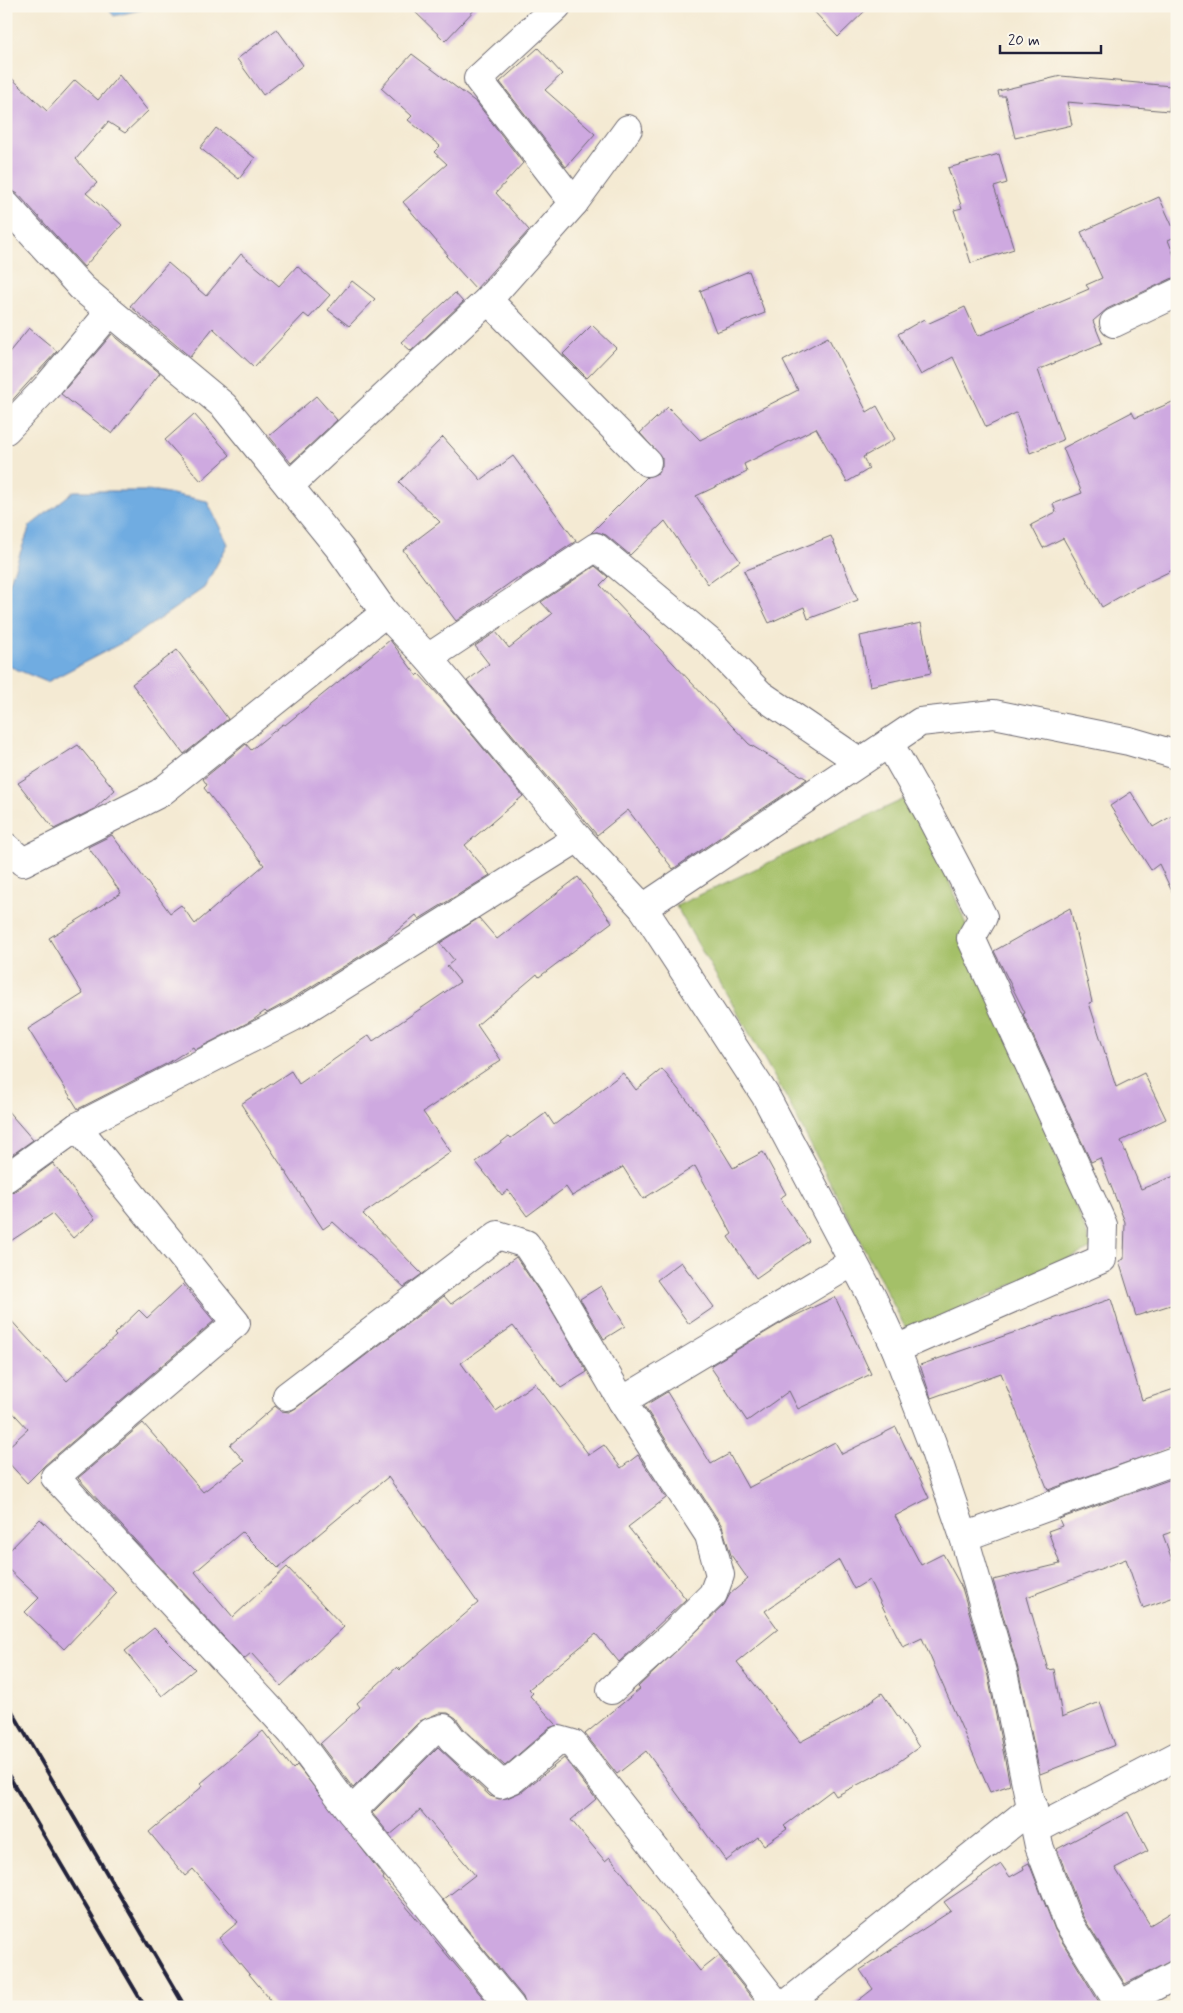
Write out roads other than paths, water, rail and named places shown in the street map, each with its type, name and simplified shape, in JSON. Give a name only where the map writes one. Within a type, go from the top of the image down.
[{"type":"street","points":[[557,6],[478,79],[574,203]]},
{"type":"street","points":[[289,486],[488,300],[574,203],[628,129]]},
{"type":"street","points":[[6,206],[82,288],[224,406],[340,549],[385,613],[428,658],[578,838],[643,908],[765,1095],[853,1262],[896,1350],[932,1443],[964,1537],[1003,1672],[1035,1818],[1039,1846],[1068,1922],[1121,2006],[1177,1974]]},
{"type":"street","points":[[1114,324],[1177,293]]},
{"type":"street","points":[[488,300],[647,462]]},
{"type":"street","points":[[6,430],[46,388],[110,312]]},
{"type":"street","points":[[428,658],[596,547],[711,643],[760,694],[860,762]]},
{"type":"street","points":[[6,847],[23,862],[160,793],[385,613]]},
{"type":"street","points":[[643,908],[920,722],[994,714],[1129,741],[1177,755]]},
{"type":"street","points":[[889,743],[926,808],[983,917],[971,938],[1103,1225],[1102,1259],[896,1350]]},
{"type":"street","points":[[6,1178],[77,1127],[293,1017],[578,838]]},
{"type":"street","points":[[77,1127],[236,1323],[55,1477],[292,1733],[351,1812],[511,2007]]},
{"type":"street","points":[[287,1396],[498,1235],[526,1244],[560,1295],[622,1402],[709,1535],[720,1574],[712,1594],[670,1637],[611,1690]]},
{"type":"street","points":[[622,1402],[853,1262]]},
{"type":"street","points":[[964,1537],[1177,1460]]},
{"type":"street","points":[[351,1812],[431,1732],[444,1728],[452,1739],[501,1784],[513,1779],[559,1740],[573,1744],[778,2007]]},
{"type":"street","points":[[782,2007],[1035,1818],[1177,1756]]},
{"type":"water","points":[[106,6],[157,6],[114,16]]},
{"type":"water","points":[[74,491],[157,491],[207,501],[228,544],[204,588],[133,637],[47,682],[6,665],[6,592],[30,526]]},
{"type":"railway","points":[[6,1701],[185,2007]]},
{"type":"railway","points":[[6,1771],[145,2007]]}]
